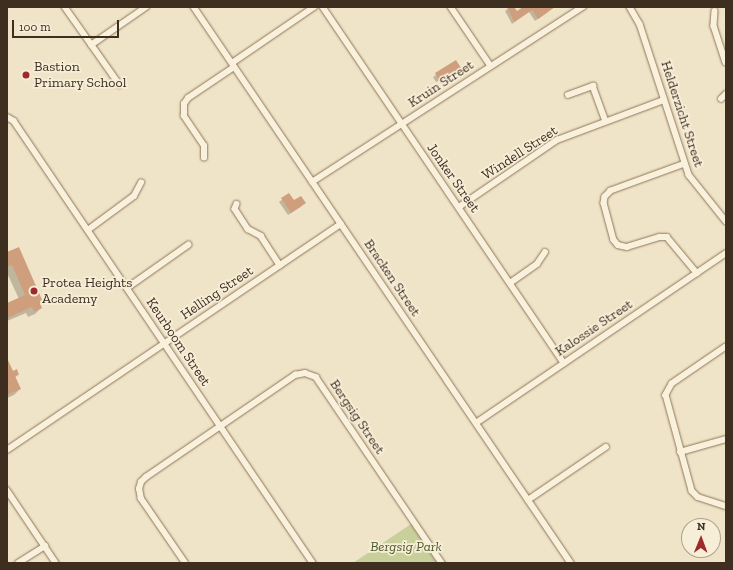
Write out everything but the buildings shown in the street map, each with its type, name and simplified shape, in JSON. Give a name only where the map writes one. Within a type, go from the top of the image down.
[{"type":"street","points":[[65,7],[120,86]]},
{"type":"street","points":[[91,45],[146,7]]},
{"type":"street","name":"Bracken Street","points":[[194,7],[571,563]]},
{"type":"street","points":[[204,158],[204,146],[184,116],[184,104],[188,98],[314,7]]},
{"type":"street","name":"Jonker Street","points":[[323,7],[564,363]]},
{"type":"street","points":[[452,7],[491,66]]},
{"type":"street","name":"Kruin Street","points":[[312,182],[583,7]]},
{"type":"street","name":"Helderzicht Street","points":[[630,7],[640,24],[685,164],[693,182],[726,221]]},
{"type":"street","points":[[715,11],[714,26],[726,62]]},
{"type":"street","points":[[568,95],[593,86],[606,121]]},
{"type":"street","points":[[721,99],[726,94]]},
{"type":"street","name":"Windell Street","points":[[459,207],[557,140],[664,100]]},
{"type":"street","name":"Keurboom Street","points":[[7,117],[14,121],[313,563]]},
{"type":"street","points":[[685,164],[611,191],[606,194],[604,203],[614,240],[618,245],[627,248],[662,236],[667,237],[697,273]]},
{"type":"street","points":[[88,230],[134,196],[140,183]]},
{"type":"street","points":[[237,204],[235,209],[248,229],[262,236],[280,264]]},
{"type":"street","name":"Helling Street","points":[[7,450],[341,224]]},
{"type":"street","points":[[127,288],[188,245]]},
{"type":"street","points":[[510,283],[537,264],[545,252]]},
{"type":"street","name":"Kalossie Street","points":[[476,422],[726,253]]},
{"type":"street","points":[[726,347],[672,384],[666,392],[666,402],[693,494],[726,506]]},
{"type":"street","name":"Bergsig Street","points":[[221,426],[298,374],[305,372],[314,375],[442,563]]},
{"type":"street","points":[[185,563],[141,499],[139,486],[146,476],[221,426]]},
{"type":"street","points":[[680,452],[726,439]]},
{"type":"street","points":[[528,500],[606,447]]},
{"type":"street","points":[[7,490],[56,563]]},
{"type":"street","points":[[18,563],[45,546]]},
{"type":"green space","name":"Bergsig Park","points":[[411,524],[437,563],[353,563]]},
{"type":"place","name":"Bastion Primary School","points":[[26,75]]},
{"type":"place","name":"Protea Heights Academy","points":[[34,291]]}]
